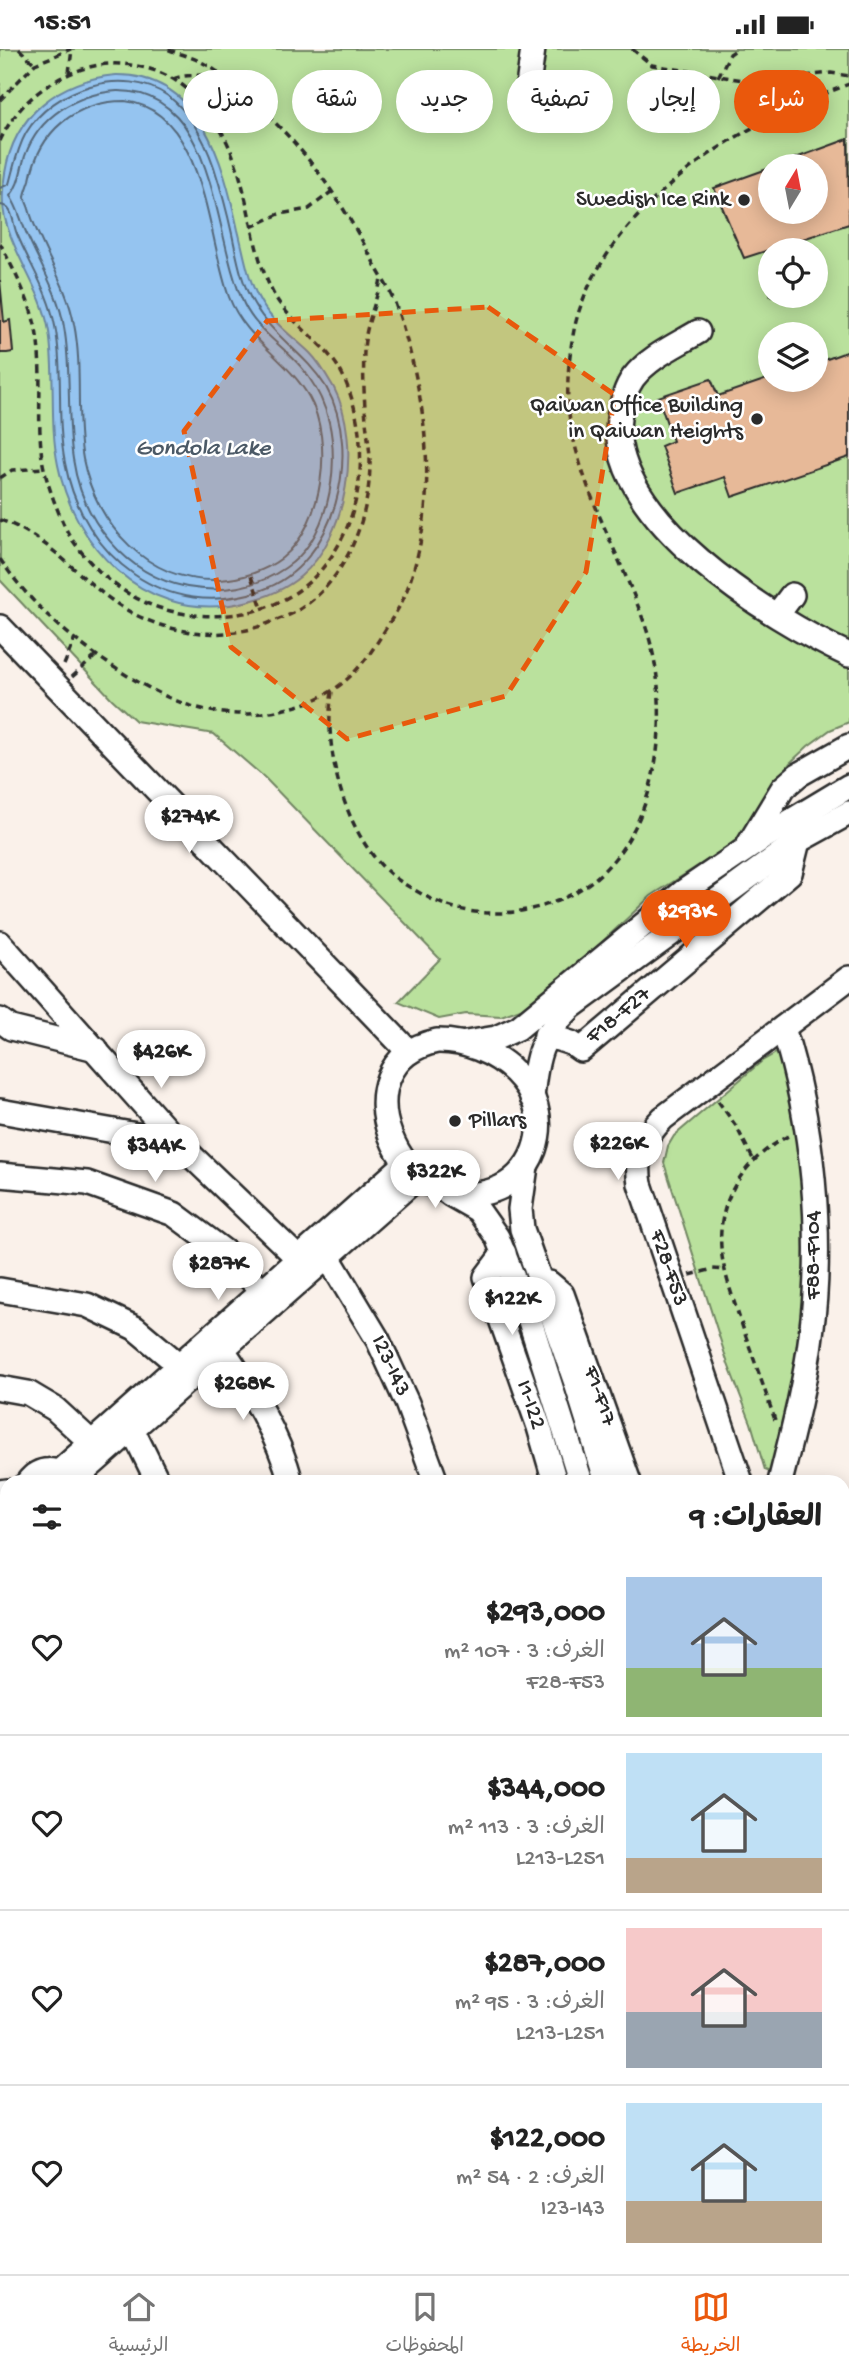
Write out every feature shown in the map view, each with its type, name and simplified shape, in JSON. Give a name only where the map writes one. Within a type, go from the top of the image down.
[{"type":"street","points":[[530,70],[533,49]]},
{"type":"street","points":[[698,333],[655,357],[631,380],[621,406],[617,436],[628,473],[643,501],[702,562],[747,597],[849,655]]},
{"type":"street","points":[[777,615],[792,595]]},
{"type":"street","points":[[0,627],[409,1052]]},
{"type":"street","points":[[747,848],[783,788],[798,775],[849,746]]},
{"type":"street","points":[[579,1475],[530,1321],[504,1253],[486,1218],[412,1170],[391,1140],[385,1103],[392,1072],[409,1052],[425,1044],[437,1041],[465,1043],[487,1040],[518,1028],[635,929],[747,848],[849,786]]},
{"type":"street","points":[[532,1098],[537,1057],[546,1035],[571,1007],[798,841],[849,813]]},
{"type":"street","name":"F18-F27","points":[[546,1035],[571,1043],[580,1049],[790,873],[798,841]]},
{"type":"street","points":[[0,943],[177,1142],[299,1259]]},
{"type":"street","name":"F28-F53","points":[[739,1475],[640,1184],[639,1159],[652,1129],[663,1118],[849,978]]},
{"type":"street","points":[[0,1020],[11,1028],[96,1049]]},
{"type":"street","name":"F88-F104","points":[[782,1475],[807,1360],[814,1299],[814,1217],[808,1126],[796,1066],[783,1028]]},
{"type":"street","points":[[465,1043],[500,1059],[522,1079],[532,1098],[538,1121],[536,1145],[526,1166],[520,1220],[605,1475]]},
{"type":"street","points":[[0,1111],[177,1142]]},
{"type":"street","points":[[442,1189],[471,1194],[484,1193],[507,1184],[526,1166]]},
{"type":"street","points":[[72,1475],[132,1429],[328,1257],[412,1170]]},
{"type":"street","points":[[70,1475],[92,1443],[262,1291],[412,1170]]},
{"type":"street","points":[[0,1175],[87,1183],[174,1213],[229,1255],[262,1291]]},
{"type":"street","name":"I1-I22","points":[[504,1253],[486,1277],[553,1475]]},
{"type":"street","name":"I23-I43","points":[[328,1257],[378,1340],[407,1403],[433,1475]]},
{"type":"street","name":"F1-F17","points":[[541,1283],[548,1283],[562,1294],[627,1475]]},
{"type":"street","points":[[0,1290],[87,1305],[135,1328],[179,1365]]},
{"type":"street","points":[[223,1350],[271,1428],[289,1475]]},
{"type":"street","points":[[0,1388],[29,1393],[55,1409],[92,1443]]},
{"type":"street","points":[[132,1429],[155,1475]]},
{"type":"street","points":[[34,1475],[44,1471],[56,1475]]},
{"type":"path","points":[[19,49],[35,64]]},
{"type":"path","points":[[0,100],[35,64],[72,49],[69,73]]},
{"type":"path","points":[[166,49],[206,64],[214,70]]},
{"type":"path","points":[[632,49],[652,65],[680,70]]},
{"type":"path","points":[[720,73],[730,54],[737,49]]},
{"type":"path","points":[[0,141],[11,121],[31,98],[69,73],[93,66],[125,63],[163,72],[204,104],[240,175],[263,273],[275,300],[321,345],[344,378],[359,432],[361,461],[353,515],[325,566],[306,585],[286,599],[262,608],[228,615],[202,615],[152,607],[136,600],[108,580],[69,536],[44,468],[40,433],[41,379],[34,323],[23,290],[0,243]]},
{"type":"path","points":[[720,77],[743,80],[831,73],[849,76]]},
{"type":"path","points":[[173,79],[183,75]]},
{"type":"path","points":[[332,692],[329,712],[332,752],[350,816],[366,847],[384,869],[413,890],[436,901],[475,912],[523,912],[554,904],[571,895],[607,867],[631,837],[648,798],[657,754],[660,714],[652,650],[645,624],[589,492],[570,425],[567,389],[574,330],[583,300],[613,246],[657,197],[754,126],[849,84]]},
{"type":"path","points":[[0,559],[26,593],[75,638],[124,674],[178,703],[222,713],[240,716],[313,703],[342,686],[379,640],[405,597],[419,552],[426,496],[427,454],[418,383],[394,301],[382,277],[331,192],[278,124]]},
{"type":"path","points":[[251,227],[279,214],[309,209],[331,192]]},
{"type":"path","points":[[0,520],[54,550],[101,594],[117,606],[148,621],[190,632],[229,633],[262,626],[296,612],[322,591],[342,565],[358,534],[367,495],[370,461],[364,349],[368,320],[382,277]]},
{"type":"path","points":[[0,478],[12,470],[44,468]]},
{"type":"path","points":[[251,576],[262,608]]},
{"type":"path","points":[[58,687],[75,638]]},
{"type":"path","points":[[58,687],[97,655]]},
{"type":"path","points":[[707,1085],[736,1126],[753,1159]]},
{"type":"path","points":[[787,1455],[725,1270],[723,1213],[734,1188],[753,1159],[771,1144],[808,1126]]},
{"type":"path","points":[[673,1280],[713,1269],[725,1270]]},
{"type":"highlighted area","points":[[488,307],[615,395],[586,572],[506,696],[347,739],[231,647],[184,431],[267,321]]},
{"type":"green space","points":[[0,49],[849,49],[849,722],[830,730],[790,763],[744,834],[651,896],[572,970],[526,1007],[501,1016],[466,1014],[439,1019],[398,1002],[440,959],[265,778],[214,734],[136,721],[0,580]]},
{"type":"green space","points":[[776,1053],[780,1054],[801,1144],[807,1237],[807,1310],[795,1405],[772,1473],[765,1470],[751,1423],[728,1364],[664,1163],[668,1146],[674,1136],[762,1061]]},
{"type":"water","name":"Gondola Lake","points":[[116,75],[145,79],[169,89],[183,102],[183,133],[206,133],[225,177],[248,273],[258,297],[275,321],[317,361],[334,388],[343,410],[348,461],[346,487],[339,513],[330,537],[317,559],[301,576],[277,592],[230,605],[198,606],[168,600],[141,588],[117,570],[96,548],[79,523],[66,495],[55,449],[52,365],[46,317],[10,236],[3,191],[10,152],[29,118],[42,104],[58,93],[95,78]]},
{"type":"building","name":"Swedish Ice Rink","points":[[848,139],[849,224],[806,238],[758,238],[758,253],[744,258],[714,188],[758,172],[758,224],[828,224],[828,154],[807,154]]},
{"type":"building","points":[[0,280],[4,322],[10,320],[13,352],[7,353],[0,353]]},
{"type":"building","name":"Qaiwan Office Building in Qaiwan Heights","points":[[849,351],[849,457],[732,497],[725,477],[678,493],[661,446],[673,441],[658,397],[711,379],[718,396],[758,382],[758,392],[828,392],[828,359]]},
{"type":"place","name":"Swedish Ice Rink","points":[[744,200]]},
{"type":"place","name":"Qaiwan Office Building in Qaiwan Heights","points":[[757,419]]},
{"type":"place","name":"Pillars","points":[[455,1121]]}]
